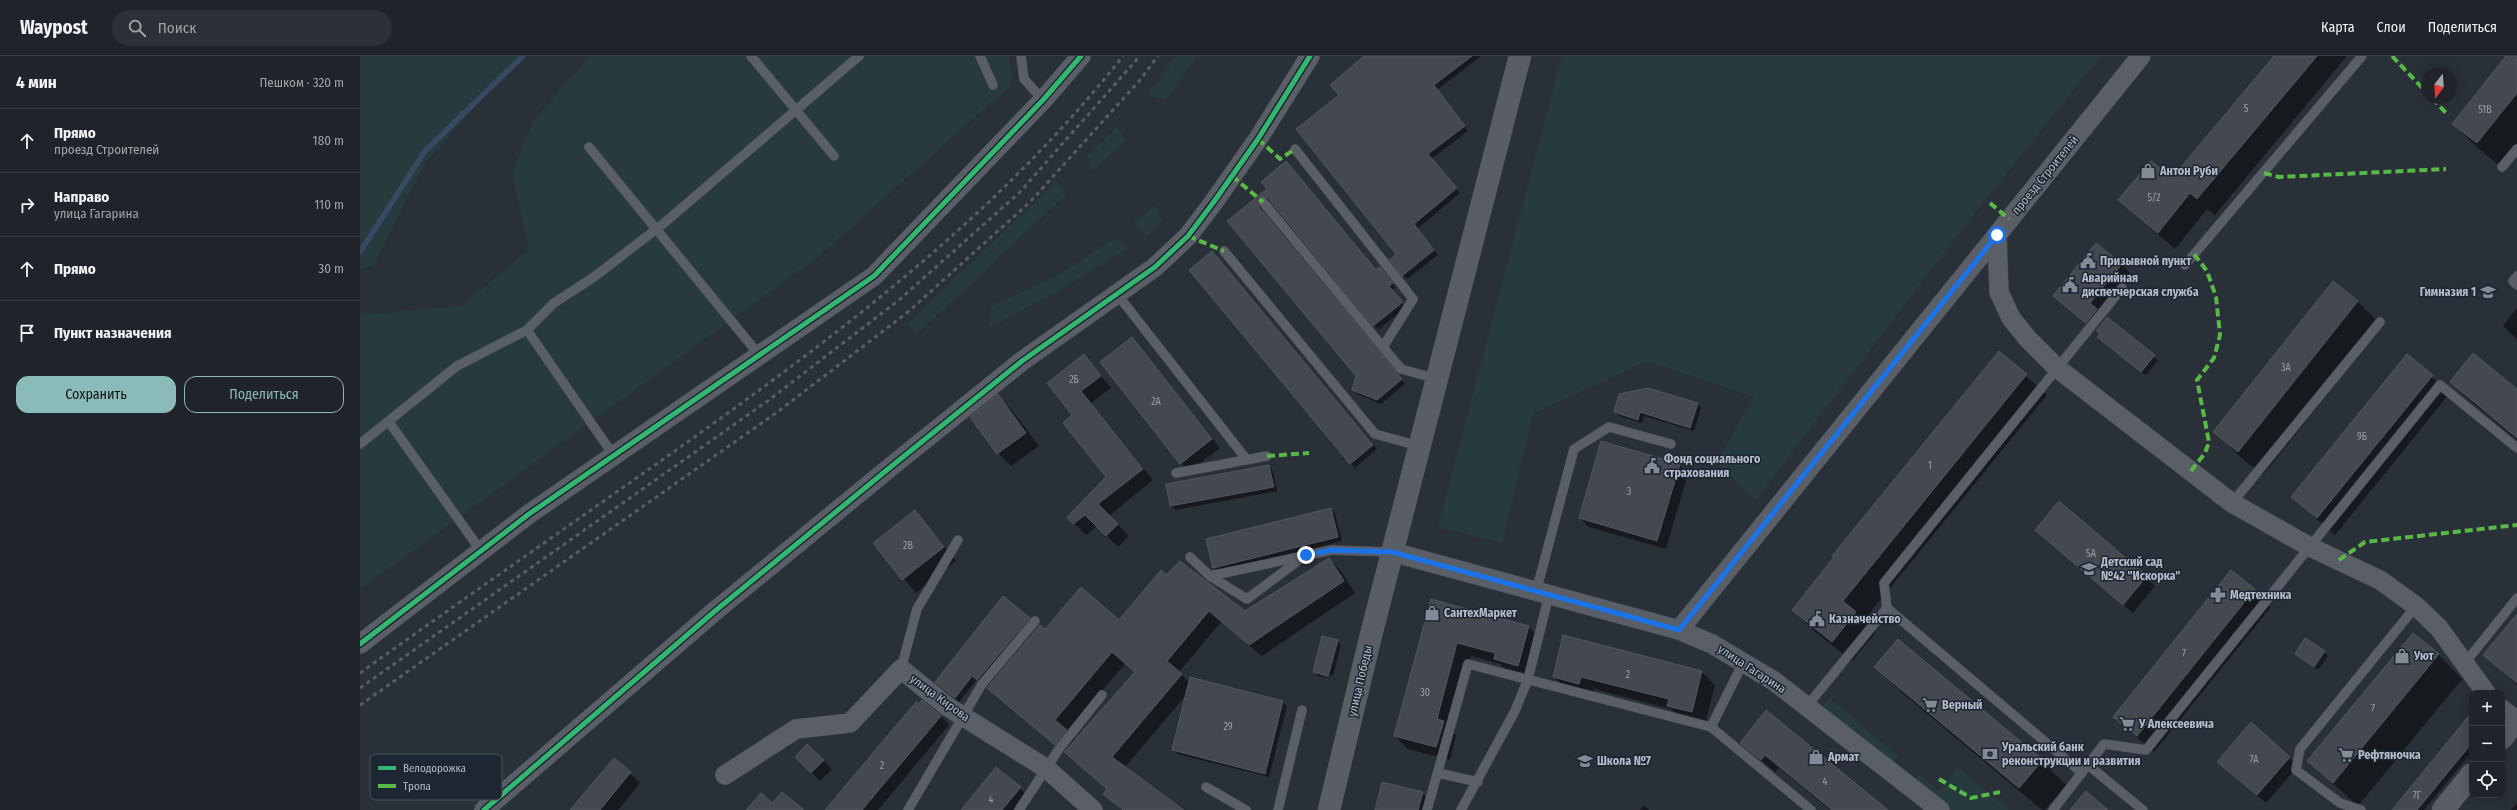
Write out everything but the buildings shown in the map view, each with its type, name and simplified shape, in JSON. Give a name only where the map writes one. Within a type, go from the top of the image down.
[{"type":"street","points":[[360,644],[530,514],[874,276],[1043,100],[1081,56]]},
{"type":"street","points":[[502,794],[715,611],[893,465],[1022,361],[1155,267],[1188,236],[1258,139],[1310,56]]},
{"type":"street","name":"улица Победы","points":[[1329,810],[1392,552],[1520,56]]},
{"type":"street","name":"проезд Строителей","points":[[1679,630],[2141,56]]},
{"type":"street","points":[[1997,235],[1999,292],[2011,318],[2028,339],[2057,368],[2232,503],[2310,546],[2380,580],[2416,606],[2439,628],[2483,690]]},
{"type":"street","name":"улица Гагарина","points":[[1392,552],[1679,630],[1712,644],[1744,661],[1807,706],[1940,810]]},
{"type":"street","name":"улица Кирова","points":[[725,775],[796,729],[850,723],[901,669],[962,715],[1047,769],[1093,810]]},
{"type":"street","points":[[2505,733],[2513,718]]},
{"type":"street","points":[[2443,810],[2469,778]]},
{"type":"street","points":[[484,810],[496,800]]},
{"type":"lane","points":[[751,56],[834,156]]},
{"type":"lane","points":[[360,444],[457,366],[527,330],[554,303],[594,277],[656,230],[859,56]]},
{"type":"lane","points":[[980,56],[993,86]]},
{"type":"lane","points":[[1021,56],[1024,79],[1043,100]]},
{"type":"lane","points":[[2185,264],[2362,56]]},
{"type":"lane","points":[[589,147],[760,356]]},
{"type":"lane","points":[[1295,149],[1413,299],[1383,347]]},
{"type":"lane","points":[[2502,167],[2517,149]]},
{"type":"lane","points":[[1263,202],[1401,369],[1437,379]]},
{"type":"lane","points":[[1224,251],[1375,434],[1419,446]]},
{"type":"lane","points":[[2517,276],[2513,281],[2517,285]]},
{"type":"lane","points":[[2082,773],[1887,608],[1884,583],[2122,288]]},
{"type":"lane","points":[[1117,294],[1247,460]]},
{"type":"lane","points":[[2232,503],[2380,322]]},
{"type":"lane","points":[[527,330],[614,456]]},
{"type":"lane","points":[[2053,810],[2104,744],[2146,750],[2440,385],[2517,448]]},
{"type":"lane","points":[[389,422],[481,551]]},
{"type":"lane","points":[[1461,810],[1478,782],[1515,711],[1528,679],[1543,594],[1574,450],[1609,427],[1671,444]]},
{"type":"lane","points":[[1176,473],[1267,456]]},
{"type":"lane","points":[[901,669],[917,609],[958,540]]},
{"type":"lane","points":[[1210,576],[1332,550],[1392,552]]},
{"type":"lane","points":[[1190,557],[1210,576],[1247,599],[1306,555]]},
{"type":"lane","points":[[2465,663],[2517,598]]},
{"type":"lane","points":[[2362,810],[2337,807],[2296,770],[2300,749],[2416,606]]},
{"type":"lane","points":[[1807,706],[1887,608]]},
{"type":"lane","points":[[908,810],[962,715],[982,684],[1035,621]]},
{"type":"lane","points":[[1711,727],[1744,661]]},
{"type":"lane","points":[[1427,810],[1468,664],[1711,727],[1811,810]]},
{"type":"lane","points":[[1019,810],[1059,749],[1102,695]]},
{"type":"lane","points":[[1278,810],[1302,710]]},
{"type":"lane","points":[[2088,764],[2144,810]]},
{"type":"lane","points":[[1438,773],[1478,782]]},
{"type":"lane","points":[[1206,787],[1246,810]]},
{"type":"green space","points":[[360,56],[521,56],[425,163],[374,265],[360,270]]},
{"type":"green space","points":[[590,56],[1009,56],[1012,84],[818,257],[360,589],[360,315],[461,306],[529,250],[512,172],[534,120]]},
{"type":"green space","points":[[1176,56],[1197,56],[1166,100],[1147,95]]},
{"type":"green space","points":[[1562,56],[2101,56],[1970,219],[1755,501],[1717,461],[1754,397],[1647,361],[1533,414],[1502,543],[1438,527]]},
{"type":"green space","points":[[1118,126],[1126,141],[1093,171],[1087,156]]},
{"type":"green space","points":[[1057,181],[1067,194],[916,335],[908,323]]},
{"type":"green space","points":[[1155,204],[1162,221],[1146,237],[1134,223]]},
{"type":"green space","points":[[1116,237],[1127,249],[1058,291],[989,328],[991,306],[1059,275]]},
{"type":"green space","points":[[1829,698],[1898,756],[1892,764],[1823,706]]},
{"type":"green space","points":[[1958,768],[2009,810],[1949,810],[1913,781],[1919,774],[1939,791]]},
{"type":"waterway","points":[[360,252],[425,151],[523,56]]},
{"type":"railway","points":[[360,673],[719,420],[844,326],[963,226],[1019,173],[1073,116],[1123,56]]},
{"type":"railway","points":[[360,688],[769,400],[899,300],[1020,192],[1140,56]]},
{"type":"railway","points":[[360,705],[776,413],[908,312],[1030,202],[1140,80],[1158,56]]},
{"type":"marked path","points":[[2392,56],[2421,87]]},
{"type":"marked path","points":[[2438,104],[2446,113]]},
{"type":"marked path","points":[[1258,139],[1280,159],[1295,149]]},
{"type":"marked path","points":[[2264,173],[2279,177],[2446,169]]},
{"type":"marked path","points":[[1232,176],[1263,202]]},
{"type":"marked path","points":[[1990,203],[2009,219]]},
{"type":"marked path","points":[[1188,236],[1224,251]]},
{"type":"marked path","points":[[2191,471],[2205,453],[2209,442],[2197,380],[2214,358],[2220,335],[2216,297],[2207,271],[2194,254]]},
{"type":"marked path","points":[[1267,456],[1309,453]]},
{"type":"marked path","points":[[2339,560],[2365,542],[2517,525]]},
{"type":"marked path","points":[[1939,779],[1971,798],[2000,792]]},
{"type":"cycle path","points":[[360,644],[529,514],[874,276],[1043,100],[1081,56]]},
{"type":"cycle path","points":[[502,794],[715,611],[893,465],[1022,361],[1155,267],[1188,236],[1213,203],[1258,139],[1310,56]]},
{"type":"cycle path","points":[[484,810],[496,800]]},
{"type":"place","name":"Антон Руби","points":[[2148,171]]},
{"type":"place","name":"Призывной пункт","points":[[2088,261]]},
{"type":"place","name":"Аварийная диспетчерская служба","points":[[2070,285]]},
{"type":"place","name":"Гимназия 1","points":[[2488,292]]},
{"type":"place","name":"Фонд социального страхования","points":[[1652,466]]},
{"type":"place","name":"Детский сад №42 \"Искорка\"","points":[[2089,569]]},
{"type":"place","name":"Медтехника","points":[[2218,595]]},
{"type":"place","name":"СантехМаркет","points":[[1432,613]]},
{"type":"place","name":"Казначейство","points":[[1817,619]]},
{"type":"place","name":"Уют","points":[[2402,656]]},
{"type":"place","name":"Верный","points":[[1930,705]]},
{"type":"place","name":"У Алексеевича","points":[[2127,724]]},
{"type":"place","name":"Уральский банк реконструкции и развития","points":[[1990,754]]},
{"type":"place","name":"Рефтяночка","points":[[2346,755]]},
{"type":"place","name":"Армат","points":[[1816,757]]},
{"type":"place","name":"Школа №7","points":[[1585,761]]},
{"type":"route","points":[[1306,555],[1332,550],[1392,552],[1679,630],[1997,235]]}]
